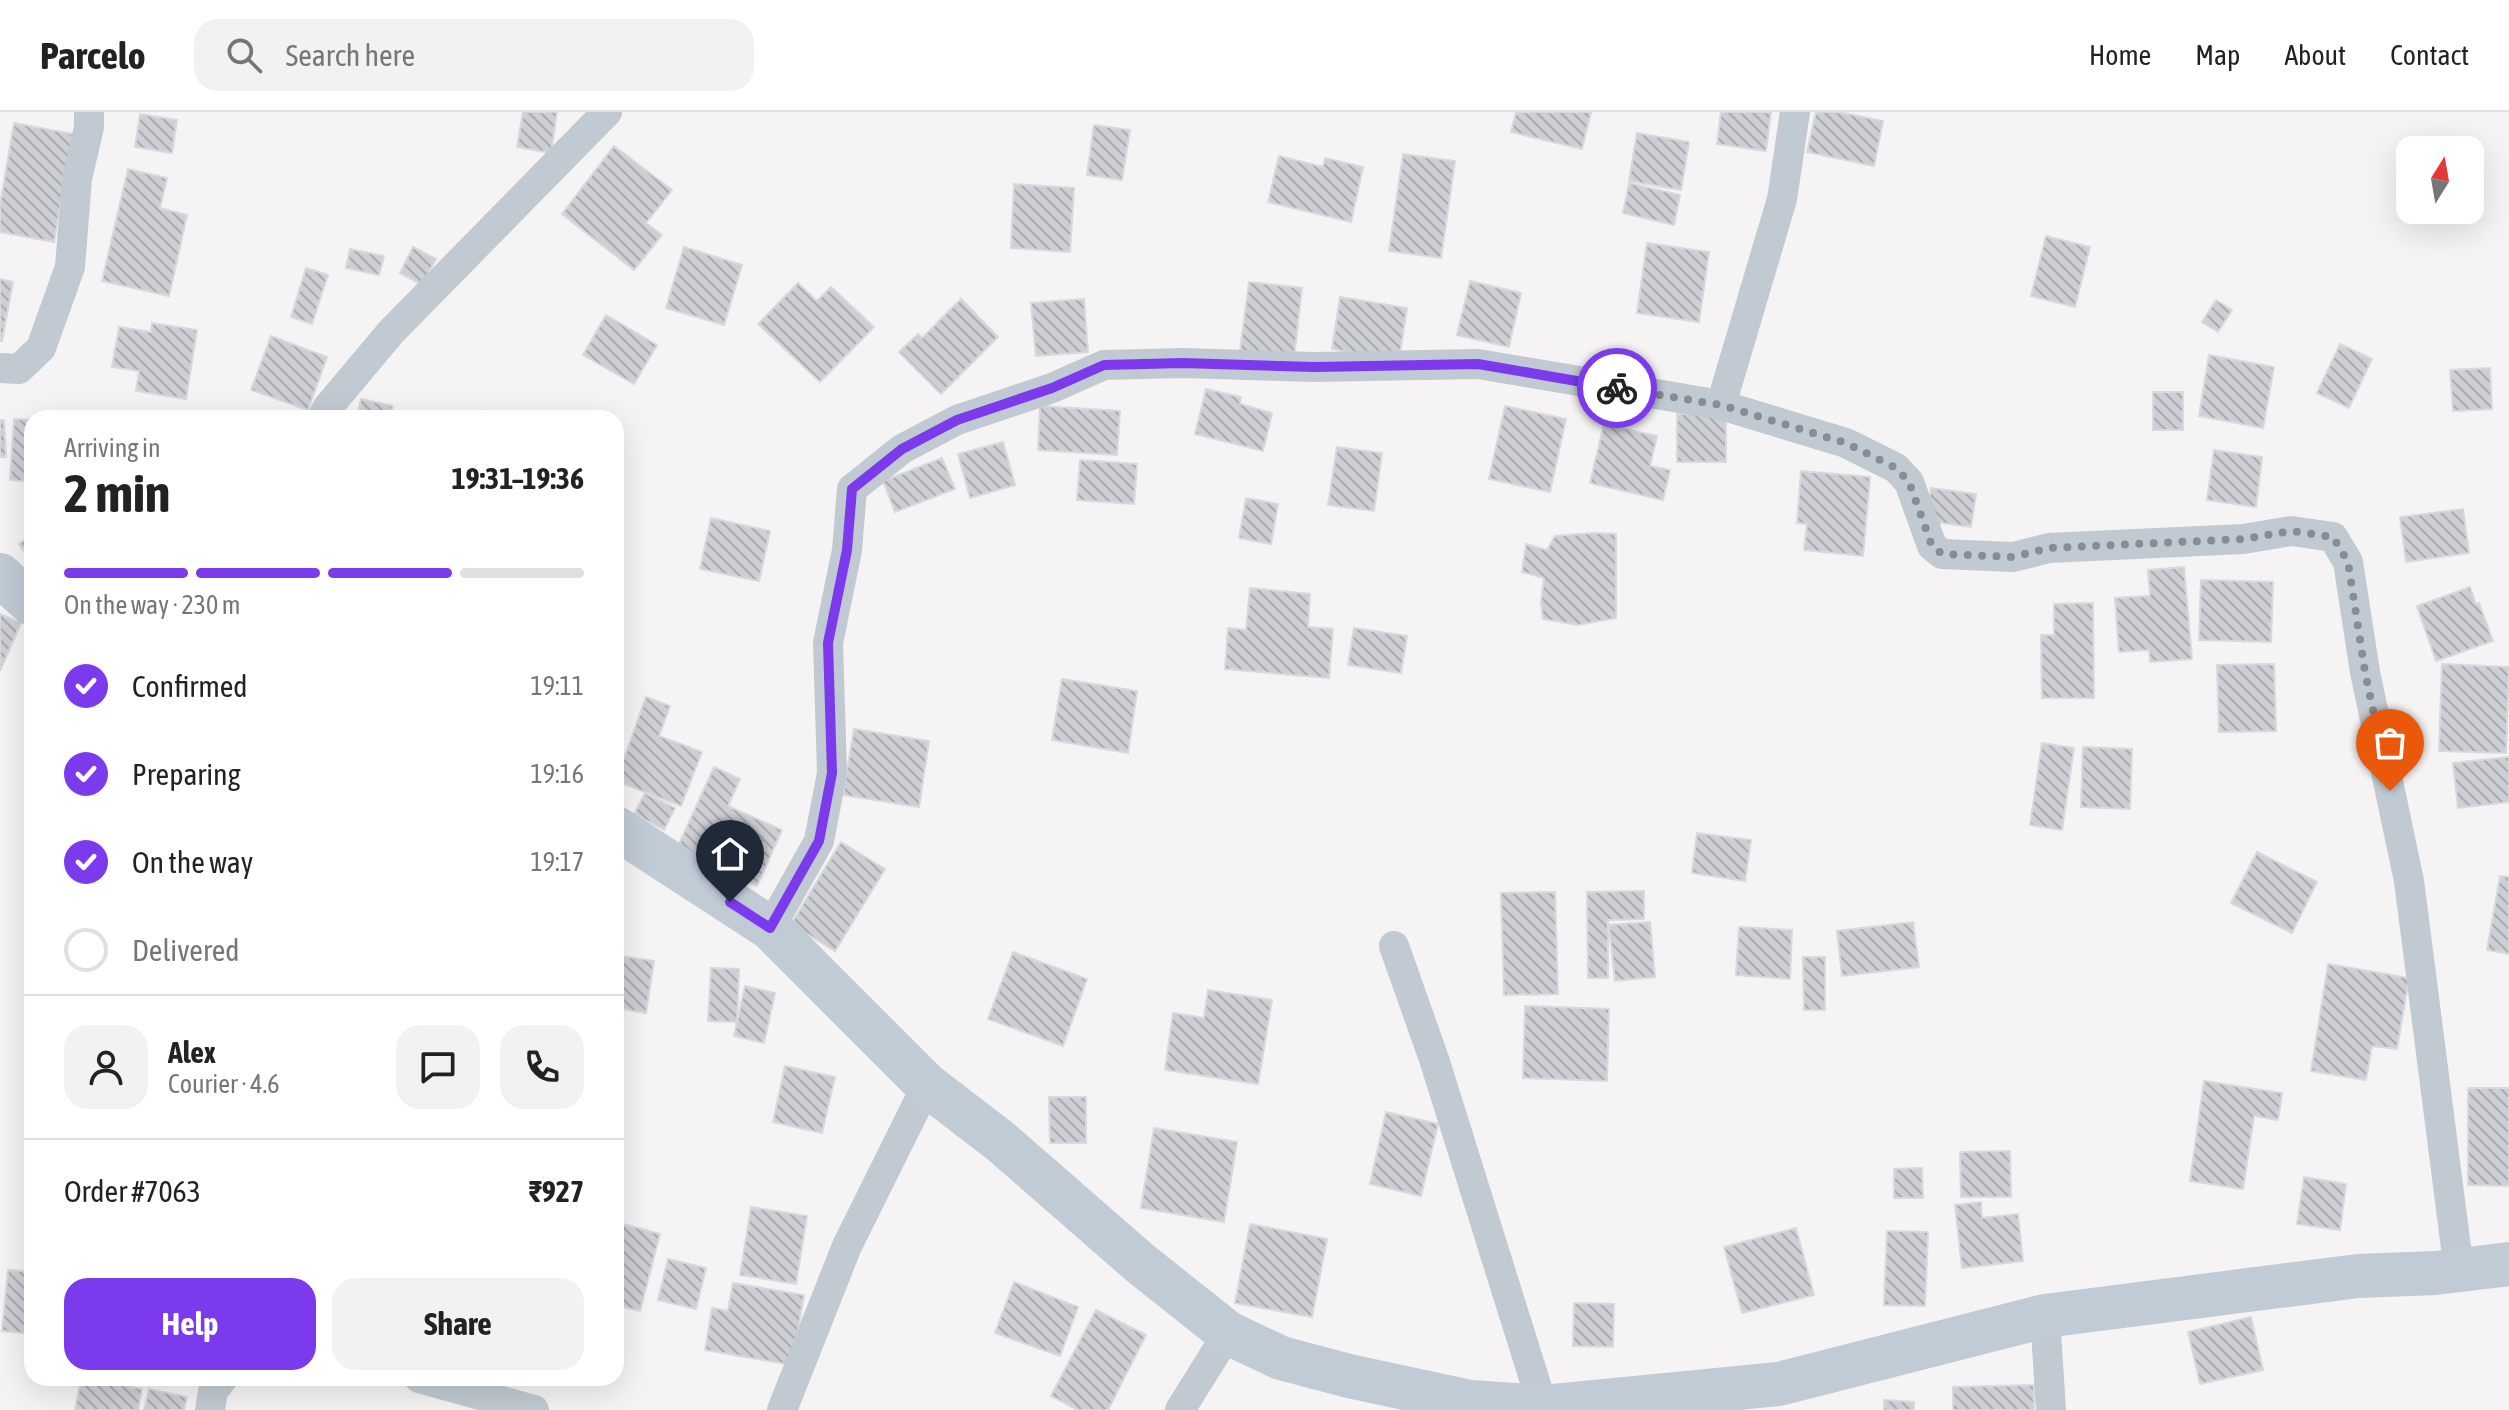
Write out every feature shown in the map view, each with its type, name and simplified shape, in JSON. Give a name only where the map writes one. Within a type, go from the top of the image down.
[{"type":"main road","points":[[0,575],[24,597]]},
{"type":"main road","points":[[624,833],[770,928],[927,1085],[1000,1141],[1140,1263],[1228,1333],[1281,1358],[1349,1376],[1470,1402],[1543,1407],[1779,1384],[2045,1316],[2358,1276],[2459,1271],[2509,1264]]},
{"type":"street","points":[[0,368],[19,369],[41,348],[70,267],[77,179],[89,127],[89,112]]},
{"type":"street","points":[[326,410],[391,332],[607,112]]},
{"type":"street","points":[[1721,405],[1782,199],[1795,112]]},
{"type":"street","points":[[770,928],[819,841],[832,773],[828,643],[847,550],[852,489],[902,449],[957,420],[1052,388],[1104,365],[1183,363],[1315,367],[1478,364],[1721,405],[1846,443],[1896,468],[1909,482],[1932,546],[1942,554],[2013,557],[2049,548],[2243,539],[2291,531],[2333,537],[2348,562],[2365,672],[2409,881],[2459,1271]]},
{"type":"street","points":[[1394,946],[1434,1059],[1543,1407]]},
{"type":"street","points":[[782,1410],[847,1246],[927,1085]]},
{"type":"street","points":[[2045,1316],[2051,1410]]},
{"type":"street","points":[[1180,1410],[1228,1333]]},
{"type":"street","points":[[210,1410],[217,1386]]},
{"type":"street","points":[[448,1386],[534,1410]]},
{"type":"building","points":[[523,112],[557,112],[551,153],[517,147]]},
{"type":"building","points":[[1516,112],[1591,112],[1582,149],[1511,132]]},
{"type":"building","points":[[1721,112],[1771,112],[1766,151],[1717,144]]},
{"type":"building","points":[[1816,112],[1839,112],[1883,121],[1874,166],[1807,152]]},
{"type":"building","points":[[140,114],[177,120],[172,153],[135,147]]},
{"type":"building","points":[[14,123],[73,134],[54,242],[0,232],[0,205]]},
{"type":"building","points":[[1094,125],[1130,130],[1122,180],[1087,175]]},
{"type":"building","points":[[1637,133],[1689,142],[1681,190],[1629,181]]},
{"type":"building","points":[[614,146],[672,190],[646,223],[662,235],[634,270],[562,214]]},
{"type":"building","points":[[1403,154],[1455,161],[1441,258],[1389,251]]},
{"type":"building","points":[[1279,156],[1323,167],[1325,158],[1363,167],[1351,222],[1268,202]]},
{"type":"building","points":[[128,169],[167,178],[160,208],[187,215],[169,296],[102,281]]},
{"type":"building","points":[[1629,183],[1680,195],[1674,225],[1623,213]]},
{"type":"building","points":[[1014,184],[1074,188],[1070,252],[1011,248]]},
{"type":"building","points":[[2046,236],[2090,247],[2075,307],[2031,296]]},
{"type":"building","points":[[1647,243],[1709,252],[1699,322],[1637,313]]},
{"type":"building","points":[[413,247],[436,259],[422,285],[400,273]]},
{"type":"building","points":[[684,247],[742,265],[724,325],[666,308]]},
{"type":"building","points":[[350,249],[384,256],[379,275],[346,268]]},
{"type":"building","points":[[306,268],[328,275],[312,324],[291,317]]},
{"type":"building","points":[[0,279],[13,282],[2,341],[0,341]]},
{"type":"building","points":[[1470,281],[1521,293],[1509,347],[1457,335]]},
{"type":"building","points":[[1249,282],[1302,288],[1294,358],[1240,351]]},
{"type":"building","points":[[798,283],[817,301],[831,287],[874,327],[820,382],[758,324]]},
{"type":"building","points":[[1340,297],[1407,308],[1399,360],[1332,349]]},
{"type":"building","points":[[961,299],[998,337],[941,394],[899,352],[918,334],[922,338]]},
{"type":"building","points":[[1084,299],[1088,352],[1036,356],[1031,303]]},
{"type":"building","points":[[2216,300],[2232,310],[2218,332],[2202,322]]},
{"type":"building","points":[[606,315],[657,345],[634,384],[583,355]]},
{"type":"building","points":[[152,323],[197,330],[186,399],[136,391],[139,371],[112,367],[119,327],[151,332]]},
{"type":"building","points":[[271,336],[327,357],[308,410],[251,390]]},
{"type":"building","points":[[2340,344],[2372,359],[2349,408],[2317,393]]},
{"type":"building","points":[[2209,355],[2274,367],[2263,428],[2199,416]]},
{"type":"building","points":[[2490,368],[2492,409],[2453,411],[2450,370]]},
{"type":"building","points":[[1206,389],[1241,397],[1240,404],[1272,413],[1263,451],[1195,434]]},
{"type":"building","points":[[2153,392],[2183,392],[2183,430],[2153,430]]},
{"type":"building","points":[[361,399],[393,406],[392,410],[359,410]]},
{"type":"building","points":[[1040,406],[1120,411],[1117,455],[1038,450]]},
{"type":"building","points":[[1505,406],[1566,419],[1550,492],[1489,479]]},
{"type":"building","points":[[1677,414],[1726,414],[1726,462],[1677,462]]},
{"type":"building","points":[[14,419],[24,420],[24,481],[10,480]]},
{"type":"building","points":[[0,420],[4,420],[6,457],[0,457]]},
{"type":"building","points":[[1604,424],[1657,436],[1650,466],[1670,470],[1663,500],[1590,483]]},
{"type":"building","points":[[1003,442],[1015,485],[970,498],[958,454]]},
{"type":"building","points":[[1337,447],[1382,453],[1374,511],[1328,505]]},
{"type":"building","points":[[2214,450],[2262,457],[2256,507],[2207,500]]},
{"type":"building","points":[[942,458],[955,489],[895,512],[883,481]]},
{"type":"building","points":[[1080,460],[1137,464],[1134,504],[1077,500]]},
{"type":"building","points":[[1801,471],[1870,477],[1863,556],[1804,550],[1807,524],[1797,523]]},
{"type":"building","points":[[1931,488],[1976,494],[1971,527],[1926,521]]},
{"type":"building","points":[[1246,498],[1278,504],[1271,544],[1239,538]]},
{"type":"building","points":[[2463,509],[2469,553],[2406,562],[2400,517]]},
{"type":"building","points":[[711,518],[770,531],[759,581],[700,569]]},
{"type":"building","points":[[1616,534],[1616,618],[1578,625],[1543,619],[1541,602],[1544,578],[1522,572],[1526,544],[1547,550],[1555,536]]},
{"type":"building","points":[[2184,567],[2192,659],[2150,662],[2149,650],[2119,652],[2115,598],[2150,596],[2148,570]]},
{"type":"building","points":[[2201,580],[2273,582],[2271,642],[2199,640]]},
{"type":"building","points":[[2470,587],[2493,641],[2436,661],[2417,606]]},
{"type":"building","points":[[1250,588],[1310,594],[1308,627],[1333,629],[1329,678],[1225,669],[1228,628],[1246,630]]},
{"type":"building","points":[[2093,603],[2094,698],[2042,698],[2041,635],[2054,635],[2054,604]]},
{"type":"building","points":[[0,614],[21,623],[0,671]]},
{"type":"building","points":[[1354,628],[1407,636],[1401,673],[1348,665]]},
{"type":"building","points":[[2274,664],[2276,731],[2219,732],[2217,665]]},
{"type":"building","points":[[2442,664],[2509,667],[2506,753],[2439,751]]},
{"type":"building","points":[[1062,679],[1137,691],[1128,753],[1052,740]]},
{"type":"building","points":[[646,697],[670,706],[659,736],[702,752],[681,806],[624,784],[624,759]]},
{"type":"building","points":[[854,729],[929,741],[919,807],[843,795]]},
{"type":"building","points":[[2042,743],[2074,748],[2062,830],[2030,825]]},
{"type":"building","points":[[2083,747],[2132,749],[2130,809],[2081,807]]},
{"type":"building","points":[[2509,757],[2509,802],[2458,808],[2453,763]]},
{"type":"building","points":[[714,767],[740,779],[728,806],[782,830],[757,886],[678,846]]},
{"type":"building","points":[[645,793],[675,808],[664,830],[634,814]]},
{"type":"building","points":[[1697,833],[1751,840],[1745,881],[1692,873]]},
{"type":"building","points":[[841,842],[885,869],[835,951],[791,924]]},
{"type":"building","points":[[2257,852],[2317,882],[2292,933],[2231,903]]},
{"type":"building","points":[[2500,876],[2509,877],[2509,954],[2487,950]]},
{"type":"building","points":[[1644,891],[1644,919],[1608,920],[1608,978],[1588,978],[1587,892]]},
{"type":"building","points":[[1555,892],[1558,994],[1504,995],[1501,893]]},
{"type":"building","points":[[1650,922],[1655,977],[1615,981],[1609,925]]},
{"type":"building","points":[[1913,922],[1919,967],[1842,976],[1837,931]]},
{"type":"building","points":[[1739,927],[1792,930],[1790,979],[1736,975]]},
{"type":"building","points":[[1013,952],[1087,979],[1063,1046],[988,1019]]},
{"type":"building","points":[[624,956],[654,961],[646,1013],[624,1009]]},
{"type":"building","points":[[1803,957],[1825,957],[1825,1010],[1804,1010]]},
{"type":"building","points":[[2328,964],[2409,978],[2397,1049],[2372,1046],[2366,1080],[2311,1071]]},
{"type":"building","points":[[711,968],[739,969],[737,1022],[708,1021]]},
{"type":"building","points":[[745,986],[775,993],[764,1043],[734,1036]]},
{"type":"building","points":[[1208,990],[1272,1000],[1258,1084],[1165,1070],[1173,1013],[1204,1018]]},
{"type":"building","points":[[1525,1006],[1609,1009],[1607,1081],[1523,1078]]},
{"type":"building","points":[[785,1066],[835,1077],[822,1133],[773,1122]]},
{"type":"building","points":[[2204,1081],[2282,1093],[2278,1120],[2254,1116],[2243,1189],[2190,1181]]},
{"type":"building","points":[[2468,1088],[2509,1088],[2509,1186],[2468,1185]]},
{"type":"building","points":[[1049,1097],[1086,1097],[1086,1143],[1050,1143]]},
{"type":"building","points":[[1386,1112],[1438,1124],[1421,1196],[1370,1184]]},
{"type":"building","points":[[1154,1128],[1237,1142],[1224,1222],[1141,1208]]},
{"type":"building","points":[[2010,1151],[2011,1197],[1961,1197],[1960,1152]]},
{"type":"building","points":[[1922,1168],[1923,1198],[1894,1198],[1894,1169]]},
{"type":"building","points":[[2304,1177],[2346,1184],[2340,1230],[2297,1224]]},
{"type":"building","points":[[1981,1202],[1982,1218],[2018,1214],[2023,1261],[1962,1268],[1955,1205]]},
{"type":"building","points":[[751,1207],[807,1216],[796,1284],[740,1275]]},
{"type":"building","points":[[624,1224],[660,1234],[640,1311],[624,1307]]},
{"type":"building","points":[[1250,1224],[1327,1239],[1312,1317],[1235,1303]]},
{"type":"building","points":[[1796,1228],[1814,1295],[1742,1313],[1724,1247]]},
{"type":"building","points":[[1887,1231],[1928,1232],[1925,1306],[1884,1305]]},
{"type":"building","points":[[668,1259],[706,1268],[696,1309],[658,1300]]},
{"type":"building","points":[[8,1270],[24,1271],[24,1333],[2,1331]]},
{"type":"building","points":[[1014,1282],[1078,1307],[1060,1356],[995,1333]]},
{"type":"building","points":[[733,1283],[804,1295],[792,1365],[705,1350],[712,1308],[728,1311]]},
{"type":"building","points":[[1574,1303],[1614,1304],[1613,1347],[1573,1346]]},
{"type":"building","points":[[1096,1310],[1146,1335],[1108,1410],[1078,1410],[1051,1396]]},
{"type":"building","points":[[2251,1317],[2263,1370],[2200,1384],[2188,1332]]},
{"type":"building","points":[[2034,1385],[2034,1410],[1953,1410],[1953,1387]]},
{"type":"building","points":[[80,1386],[142,1389],[138,1410],[75,1410]]},
{"type":"building","points":[[149,1389],[187,1397],[184,1410],[144,1410]]},
{"type":"building","points":[[1884,1400],[1914,1402],[1914,1410],[1884,1410]]},
{"type":"way so far","points":[[1617,388],[1721,405],[1846,443],[1896,468],[1909,482],[1932,546],[1942,554],[2013,557],[2049,548],[2243,539],[2291,531],[2333,537],[2348,562],[2365,672],[2390,791]]},
{"type":"route","points":[[730,902],[770,928],[819,841],[832,773],[828,643],[847,550],[852,489],[902,449],[957,420],[1052,388],[1104,365],[1183,363],[1315,367],[1478,364],[1617,388]]}]
